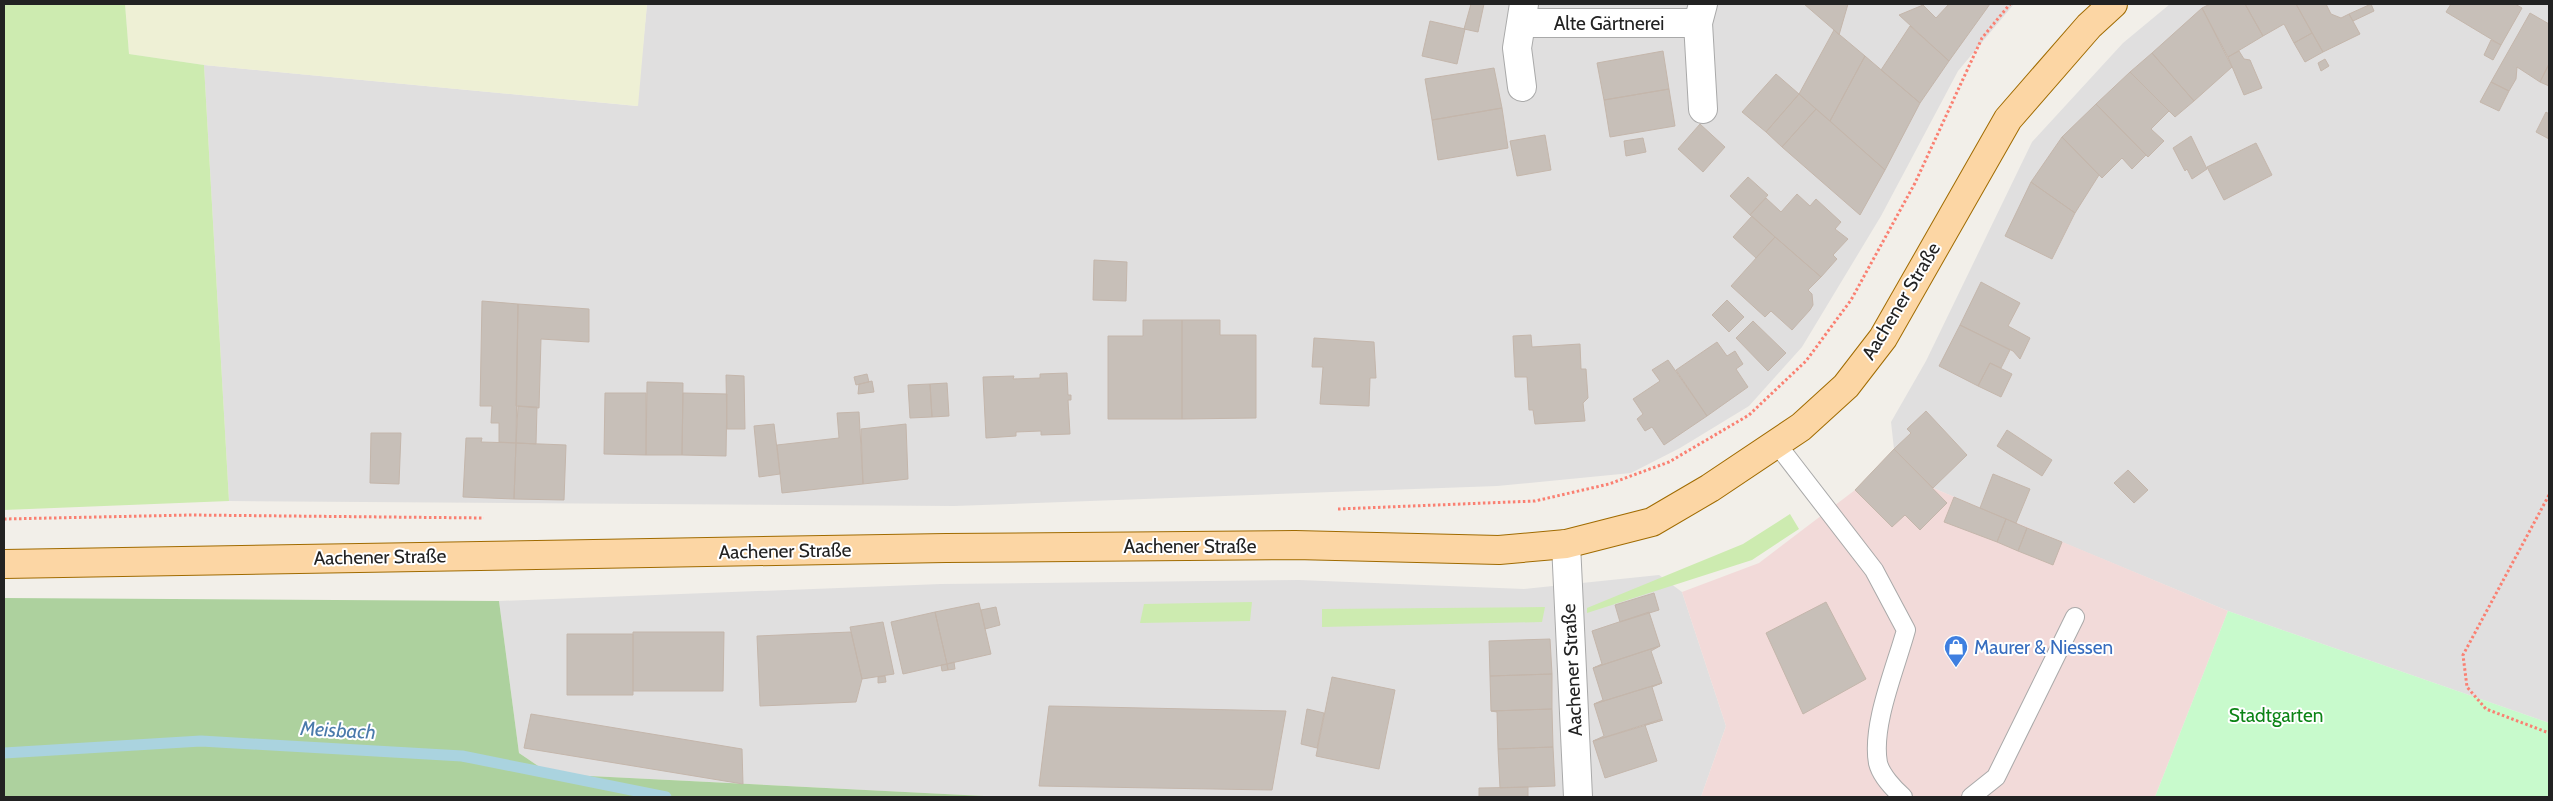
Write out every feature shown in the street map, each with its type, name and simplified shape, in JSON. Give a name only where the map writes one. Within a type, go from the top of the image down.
[{"type":"main road","name":"Aachener Straße","points":[[4,564],[946,548],[1295,545],[1499,550],[1566,544],[1652,522],[1710,488],[1801,427],[1846,386],[1883,338],[2008,119],[2088,26],[2114,4]]},
{"type":"street","name":"Alte Gärtnerei","points":[[1522,87],[1517,48],[1523,13],[1701,13],[1703,109]]},
{"type":"street","name":"Aachener Straße","points":[[1566,544],[1578,797]]},
{"type":"lane","points":[[1776,444],[1874,570],[1906,630],[1876,734],[1878,765],[1892,787],[1903,797]]},
{"type":"lane","points":[[1971,797],[1996,777],[2075,617]]},
{"type":"path","points":[[1330,509],[1535,501],[1609,484],[1669,462],[1749,415],[1806,361],[1851,300],[1915,183],[1982,38],[2010,4]]},
{"type":"path","points":[[2549,496],[2463,655],[2467,687],[2486,709],[2549,733]]},
{"type":"path","points":[[4,519],[192,515],[491,518]]},
{"type":"shaded area","points":[[647,4],[2014,4],[1958,71],[1881,216],[1802,347],[1749,406],[1680,448],[1631,473],[1497,486],[954,506],[229,501],[204,65],[637,106]]},
{"type":"shaded area","points":[[2170,4],[2549,4],[2549,723],[2228,611],[2006,519],[1933,488],[1894,449],[1891,422],[1926,361],[2032,142],[2123,43]]},
{"type":"shaded area","name":"Maurer & Niessen","points":[[1894,449],[1933,488],[2228,611],[2155,797],[1701,797],[1726,726],[1682,592],[1759,563],[1855,490]]},
{"type":"shaded area","points":[[1659,575],[1682,592],[1726,726],[1701,797],[1004,797],[550,774],[519,753],[499,601],[941,584],[1299,580],[1524,589]]},
{"type":"green space","points":[[4,4],[125,4],[129,54],[204,65],[229,501],[4,510]]},
{"type":"green space","points":[[125,4],[647,4],[638,106],[204,65],[129,54]]},
{"type":"green space","points":[[1790,514],[1799,529],[1752,560],[1587,613],[1587,608],[1743,544]]},
{"type":"green space","points":[[4,598],[499,601],[519,753],[550,774],[1004,797],[4,797]]},
{"type":"green space","points":[[1252,602],[1250,621],[1140,623],[1144,604]]},
{"type":"green space","points":[[1545,607],[1542,622],[1322,627],[1322,609]]},
{"type":"green space","name":"Stadtgarten","points":[[2228,611],[2549,723],[2549,797],[2155,797]]},
{"type":"building","points":[[1471,4],[1484,4],[1478,32],[1464,29]]},
{"type":"building","points":[[1804,4],[1848,4],[1839,35],[1834,30]]},
{"type":"building","points":[[1949,4],[1990,4],[1949,61],[1899,15],[1923,5],[1936,18]]},
{"type":"building","points":[[2210,4],[2245,4],[2263,36],[2228,57],[2202,8]]},
{"type":"building","points":[[2245,4],[2296,4],[2312,33],[2294,43],[2284,24],[2263,36]]},
{"type":"building","points":[[2296,4],[2326,4],[2331,14],[2341,18],[2349,14],[2360,34],[2323,52]]},
{"type":"building","points":[[2371,4],[2374,11],[2353,21],[2349,14]]},
{"type":"building","points":[[2451,4],[2515,4],[2522,8],[2501,45],[2446,12]]},
{"type":"building","points":[[2202,8],[2232,67],[2194,101],[2152,53]]},
{"type":"building","points":[[2530,13],[2549,24],[2549,64],[2540,82],[2517,67],[2516,79],[2509,91],[2491,82]]},
{"type":"building","points":[[1430,21],[1465,29],[1457,64],[1422,56]]},
{"type":"building","points":[[1910,26],[1949,61],[1920,103],[1881,70]]},
{"type":"building","points":[[1834,30],[1865,56],[1830,121],[1799,94]]},
{"type":"building","points":[[2312,33],[2323,52],[2305,62],[2294,43]]},
{"type":"building","points":[[2491,40],[2501,45],[2493,60],[2484,55]]},
{"type":"building","points":[[1663,51],[1669,89],[1604,100],[1597,63]]},
{"type":"building","points":[[2239,51],[2244,59],[2250,60],[2262,88],[2244,95],[2228,57]]},
{"type":"building","points":[[2152,53],[2194,101],[2175,117],[2130,72]]},
{"type":"building","points":[[1865,56],[1920,103],[1885,170],[1830,121]]},
{"type":"building","points":[[2325,59],[2329,66],[2321,71],[2318,63]]},
{"type":"building","points":[[2549,64],[2549,86],[2540,82]]},
{"type":"building","points":[[1494,68],[1502,108],[1432,120],[1425,79]]},
{"type":"building","points":[[2130,72],[2169,111],[2151,129],[2164,141],[2148,157],[2096,104]]},
{"type":"building","points":[[1776,74],[1799,94],[1766,132],[1742,112]]},
{"type":"building","points":[[2491,82],[2509,91],[2499,111],[2480,102]]},
{"type":"building","points":[[1669,89],[1675,126],[1610,137],[1604,100]]},
{"type":"building","points":[[1799,94],[1816,109],[1782,147],[1766,132]]},
{"type":"building","points":[[2096,104],[2146,155],[2132,169],[2122,158],[2102,178],[2062,137]]},
{"type":"building","points":[[1502,108],[1508,148],[1438,160],[1432,120]]},
{"type":"building","points":[[1816,109],[1885,170],[1860,215],[1782,147]]},
{"type":"building","points":[[2546,112],[2549,114],[2549,139],[2536,132]]},
{"type":"building","points":[[1700,124],[1725,147],[1703,172],[1678,149]]},
{"type":"building","points":[[1545,135],[1551,170],[1517,176],[1510,141]]},
{"type":"building","points":[[2191,136],[2207,169],[2192,179],[2187,169],[2185,171],[2173,148]]},
{"type":"building","points":[[2062,137],[2099,175],[2075,213],[2031,182]]},
{"type":"building","points":[[1643,138],[1646,152],[1626,156],[1624,141]]},
{"type":"building","points":[[2256,143],[2272,175],[2224,200],[2207,167]]},
{"type":"building","points":[[1748,177],[1768,195],[1750,215],[1730,196]]},
{"type":"building","points":[[2031,182],[2075,213],[2052,259],[2005,236]]},
{"type":"building","points":[[1797,194],[1810,206],[1816,199],[1841,222],[1835,229],[1848,239],[1833,255],[1837,259],[1821,277],[1750,215],[1766,198],[1781,212]]},
{"type":"building","points":[[1752,216],[1775,237],[1756,258],[1733,237]]},
{"type":"building","points":[[1775,237],[1821,277],[1808,290],[1812,294],[1813,305],[1792,330],[1771,311],[1765,317],[1731,286]]},
{"type":"building","points":[[1094,260],[1127,262],[1126,301],[1093,300]]},
{"type":"building","points":[[1981,282],[2020,303],[2008,326],[2030,338],[2020,359],[2013,351],[1960,325]]},
{"type":"building","points":[[1727,300],[1744,317],[1729,332],[1712,315]]},
{"type":"building","points":[[482,301],[518,304],[516,443],[499,442],[499,423],[491,423],[492,406],[480,406]]},
{"type":"building","points":[[518,304],[589,309],[589,342],[541,339],[539,408],[516,406]]},
{"type":"building","points":[[1143,320],[1182,320],[1182,419],[1108,419],[1108,336],[1143,336]]},
{"type":"building","points":[[1182,320],[1220,320],[1220,335],[1256,335],[1256,418],[1182,419]]},
{"type":"building","points":[[1753,321],[1786,353],[1768,371],[1736,338]]},
{"type":"building","points":[[1960,325],[2010,350],[2001,368],[1990,363],[1978,386],[1939,366]]},
{"type":"building","points":[[1531,335],[1532,347],[1580,344],[1581,369],[1586,369],[1588,398],[1583,403],[1585,421],[1535,424],[1533,410],[1529,410],[1527,377],[1515,377],[1513,336]]},
{"type":"building","points":[[1314,338],[1374,342],[1376,378],[1370,378],[1369,406],[1320,404],[1323,367],[1312,367]]},
{"type":"building","points":[[1717,342],[1727,356],[1735,351],[1743,364],[1736,369],[1748,387],[1707,416],[1676,370]]},
{"type":"building","points":[[1668,360],[1707,416],[1664,445],[1652,427],[1645,431],[1637,419],[1643,414],[1633,399],[1660,381],[1652,370]]},
{"type":"building","points":[[1990,363],[2012,374],[2001,397],[1978,386]]},
{"type":"building","points":[[1067,373],[1068,395],[1071,395],[1071,400],[1068,400],[1070,434],[1041,435],[1041,431],[1016,432],[1016,436],[986,438],[983,377],[1014,376],[1013,379],[1040,378],[1040,374]]},
{"type":"building","points":[[867,374],[869,382],[856,385],[854,377]]},
{"type":"building","points":[[726,375],[744,376],[745,429],[727,429]]},
{"type":"building","points":[[872,381],[874,392],[858,394],[859,384]]},
{"type":"building","points":[[647,382],[683,383],[682,455],[646,455]]},
{"type":"building","points":[[947,383],[949,416],[932,417],[930,384]]},
{"type":"building","points":[[930,384],[932,417],[910,418],[908,385]]},
{"type":"building","points":[[605,393],[646,393],[646,455],[604,454]]},
{"type":"building","points":[[683,393],[727,394],[726,456],[682,455]]},
{"type":"building","points":[[518,406],[537,407],[536,444],[516,443]]},
{"type":"building","points":[[1926,411],[1967,455],[1933,488],[1894,449],[1911,433],[1907,429]]},
{"type":"building","points":[[859,412],[863,484],[782,493],[777,445],[839,438],[837,413]]},
{"type":"building","points":[[774,424],[780,474],[759,477],[754,426]]},
{"type":"building","points":[[906,424],[908,479],[863,484],[861,429]]},
{"type":"building","points":[[2007,430],[2052,460],[2042,476],[1997,446]]},
{"type":"building","points":[[371,433],[401,433],[399,484],[370,483]]},
{"type":"building","points":[[466,438],[482,438],[481,442],[516,443],[514,499],[463,497]]},
{"type":"building","points":[[516,443],[566,445],[564,500],[514,499]]},
{"type":"building","points":[[1894,449],[1947,503],[1920,530],[1905,515],[1892,527],[1855,490]]},
{"type":"building","points":[[2128,470],[2148,490],[2134,503],[2114,483]]},
{"type":"building","points":[[1993,474],[2030,489],[2016,523],[1980,508]]},
{"type":"building","points":[[1954,497],[2006,519],[1997,542],[1944,522]]},
{"type":"building","points":[[2006,519],[2027,528],[2018,551],[1997,542]]},
{"type":"building","points":[[2027,528],[2062,542],[2053,565],[2018,551]]},
{"type":"building","points":[[1654,593],[1659,610],[1620,622],[1615,605]]},
{"type":"building","points":[[1826,602],[1866,679],[1803,714],[1766,633]]},
{"type":"building","points":[[979,603],[991,654],[947,664],[935,612]]},
{"type":"building","points":[[996,607],[1000,625],[985,629],[981,610]]},
{"type":"building","points":[[935,612],[947,664],[903,674],[891,622]]},
{"type":"building","points":[[1649,612],[1660,646],[1593,668],[1602,664],[1592,631]]},
{"type":"building","points":[[883,622],[894,674],[862,679],[850,627]]},
{"type":"building","points":[[633,632],[724,632],[723,691],[633,691]]},
{"type":"building","points":[[851,632],[862,679],[856,702],[760,706],[757,636]]},
{"type":"building","points":[[567,634],[633,634],[633,695],[567,695]]},
{"type":"building","points":[[1550,639],[1552,674],[1490,676],[1489,641]]},
{"type":"building","points":[[1660,646],[1651,651],[1662,683],[1594,704],[1603,700],[1593,668]]},
{"type":"building","points":[[954,662],[955,669],[948,670],[947,664]]},
{"type":"building","points":[[947,664],[948,670],[942,671],[941,665]]},
{"type":"building","points":[[1552,674],[1552,709],[1491,711],[1490,676]]},
{"type":"building","points":[[885,676],[886,682],[878,683],[878,677]]},
{"type":"building","points":[[1332,677],[1395,690],[1379,769],[1316,756]]},
{"type":"building","points":[[1662,683],[1652,687],[1662,719],[1593,741],[1604,736],[1594,704]]},
{"type":"building","points":[[1049,706],[1286,711],[1272,790],[1039,786]]},
{"type":"building","points":[[1307,709],[1324,713],[1317,748],[1301,744]]},
{"type":"building","points":[[1552,709],[1553,747],[1498,749],[1497,712],[1491,711]]},
{"type":"building","points":[[531,714],[742,749],[743,784],[524,748]]},
{"type":"building","points":[[1645,725],[1657,761],[1605,778],[1593,741]]},
{"type":"building","points":[[1553,747],[1555,786],[1500,788],[1498,749]]},
{"type":"building","points":[[1528,787],[1528,797],[1479,797],[1479,788]]},
{"type":"waterway","name":"Meisbach","points":[[4,753],[201,741],[462,756],[666,797]]},
{"type":"place","name":"Maurer & Niessen","points":[[1956,668]]}]
